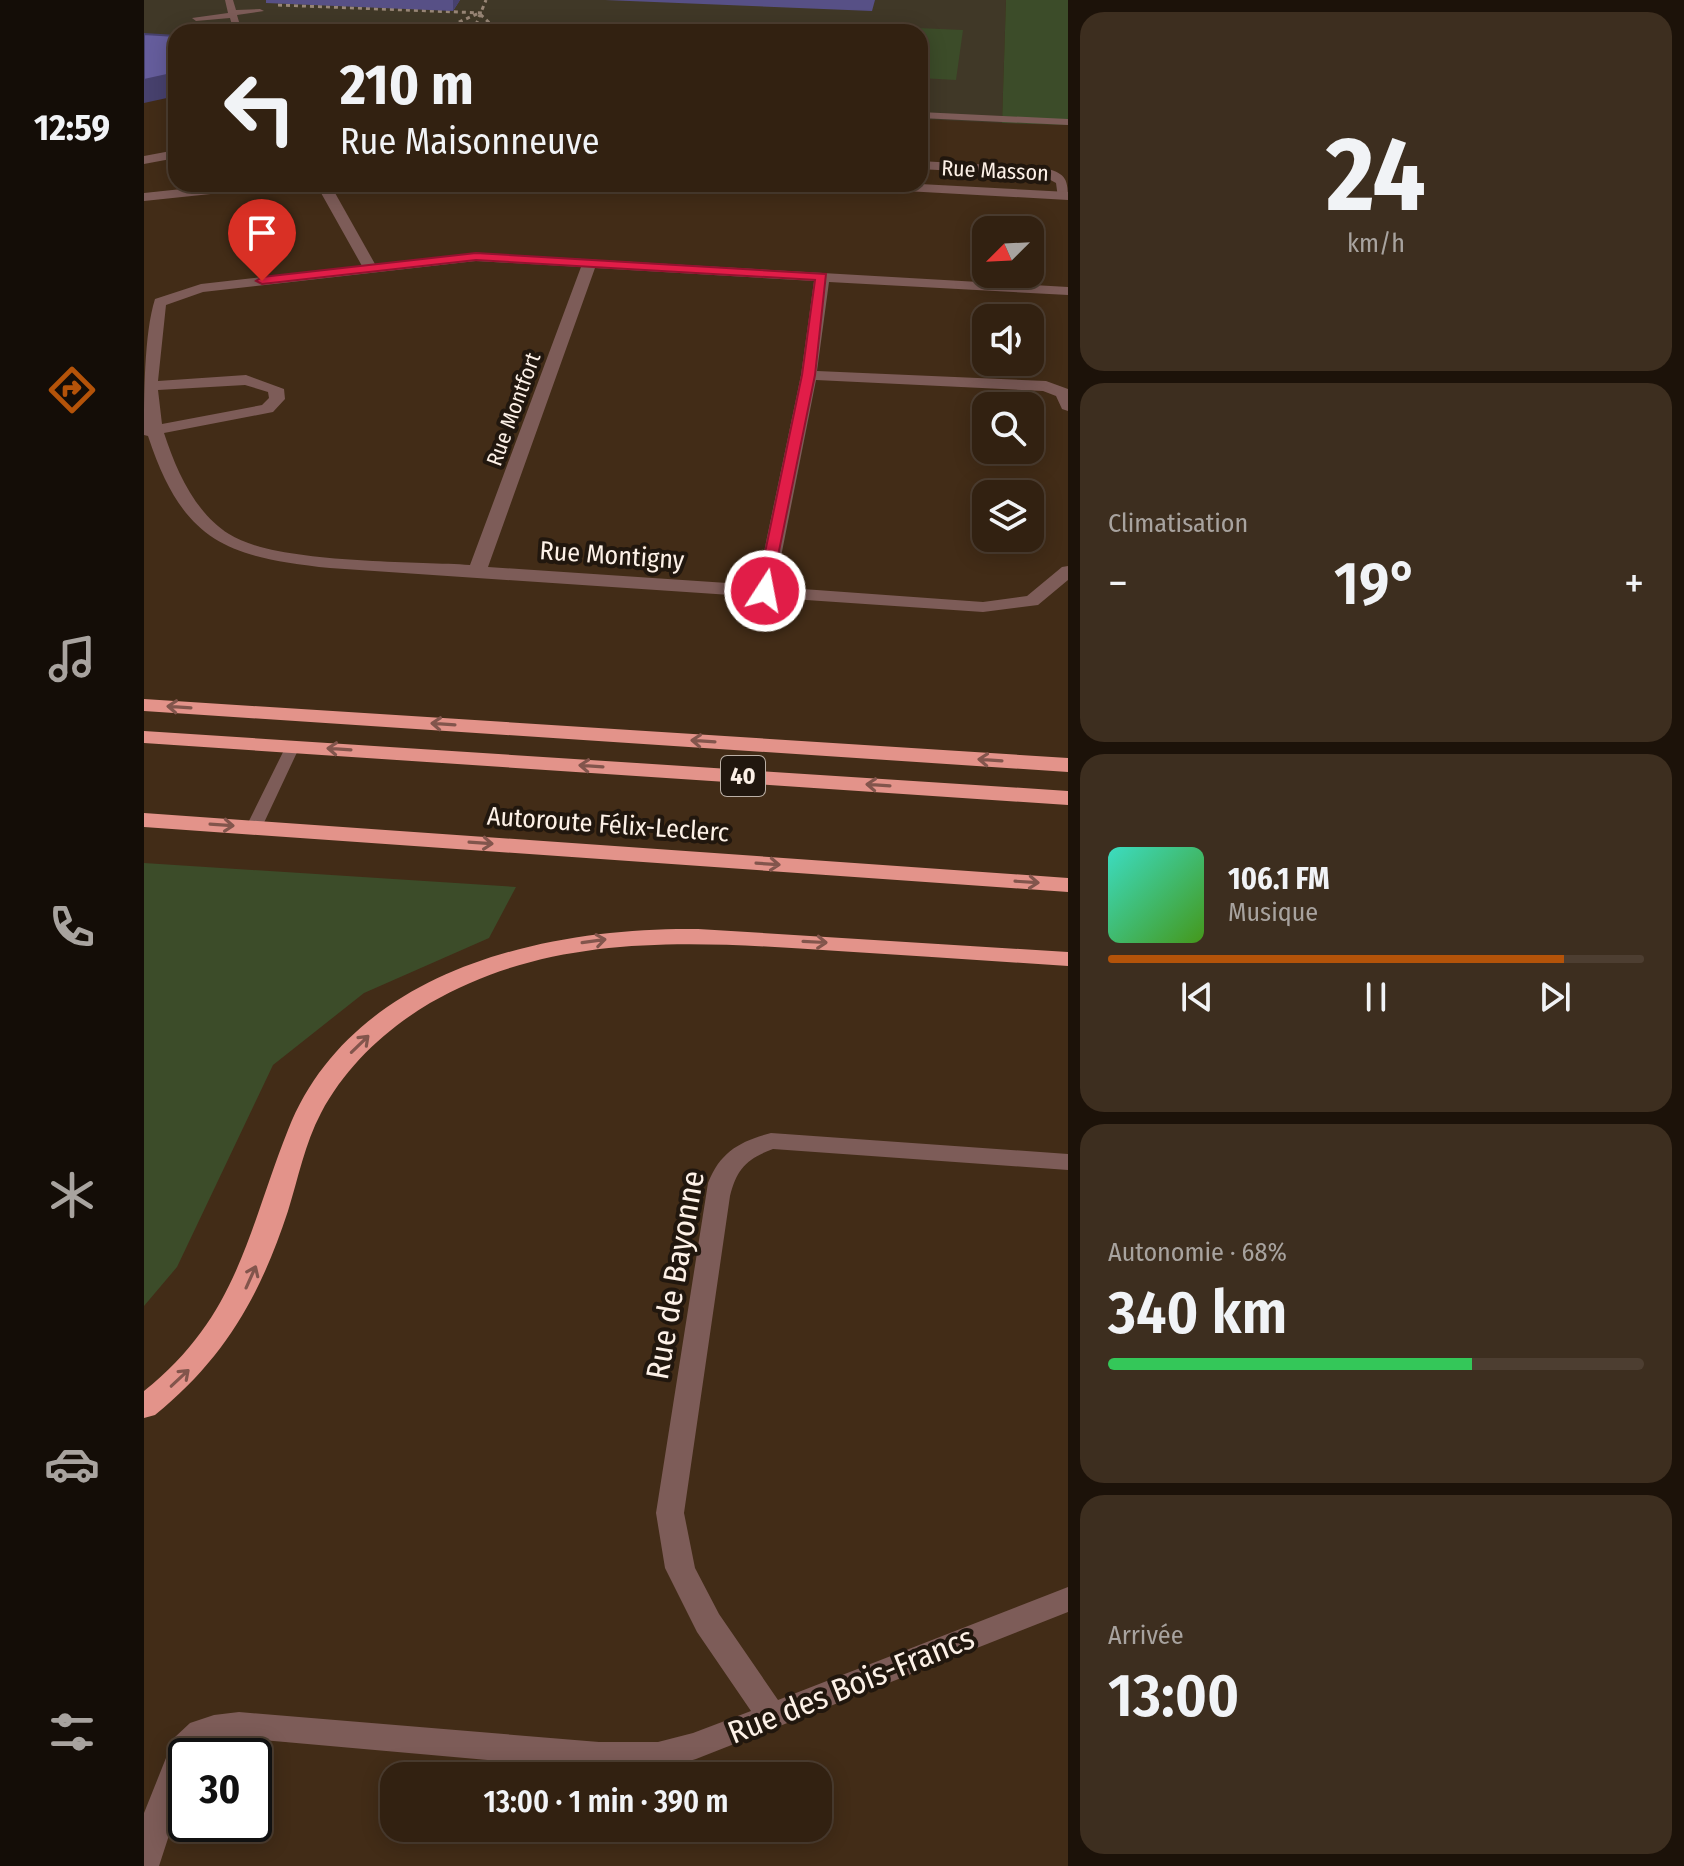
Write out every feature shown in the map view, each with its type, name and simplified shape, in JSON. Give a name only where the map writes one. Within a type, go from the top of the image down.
[{"type":"highway","points":[[144,705],[1068,765]]},
{"type":"highway","name":"40","points":[[144,737],[1068,798]]},
{"type":"highway","name":"Autoroute Félix-Leclerc","points":[[144,820],[1068,885]]},
{"type":"highway","points":[[144,1407],[189,1370],[229,1320],[261,1255],[308,1112],[330,1077],[387,1019],[449,983],[500,962],[563,946],[652,936],[763,939],[1068,959]]},
{"type":"street","points":[[144,160],[168,156]]},
{"type":"street","name":"Rue Masson","points":[[928,165],[1044,172],[1058,176],[1066,196],[928,188]]},
{"type":"street","points":[[144,197],[177,192]]},
{"type":"street","points":[[328,192],[370,267],[476,257],[1068,291]]},
{"type":"street","name":"Rue Montfort","points":[[477,571],[590,262]]},
{"type":"street","name":"Rue Montigny","points":[[370,267],[201,288],[160,302],[146,386],[152,448],[167,477],[202,520],[223,539],[244,550],[284,557],[983,607],[1032,601],[1068,571]]},
{"type":"street","points":[[765,591],[809,375],[822,276]]},
{"type":"street","points":[[809,375],[1046,386],[1063,393],[1068,406]]},
{"type":"street","points":[[146,386],[246,380],[276,389],[277,399],[267,409],[148,431]]},
{"type":"street","name":"Rue de Bayonne","points":[[772,1717],[708,1623],[680,1568],[670,1513],[717,1196],[725,1166],[745,1149],[771,1141],[1068,1162]]},
{"type":"street","name":"Rue des Bois-Francs","points":[[144,1863],[182,1755],[192,1738],[215,1726],[239,1725],[599,1756],[658,1756],[696,1746],[772,1717],[1068,1599]]},
{"type":"lane","points":[[229,0],[236,24]]},
{"type":"lane","points":[[196,18],[260,11]]},
{"type":"lane","points":[[928,115],[1068,122]]},
{"type":"lane","points":[[254,827],[293,746]]},
{"type":"path","points":[[476,24],[486,0]]},
{"type":"path","points":[[273,5],[481,13],[491,24]]},
{"type":"path","points":[[361,16],[365,7]]},
{"type":"path","points":[[456,24],[481,13]]},
{"type":"shaded area","points":[[144,0],[1006,0],[1002,123],[928,119],[928,24],[168,24],[168,46],[144,45]]},
{"type":"green space","points":[[1006,0],[1068,0],[1068,125],[1002,123]]},
{"type":"green space","points":[[928,28],[963,30],[956,80],[928,78]]},
{"type":"green space","points":[[144,863],[516,887],[489,938],[364,993],[273,1065],[177,1267],[144,1306]]},
{"type":"building","points":[[144,34],[168,36],[168,75],[144,80]]},
{"type":"route","points":[[262,281],[476,257],[822,276],[809,375],[765,591]]}]
